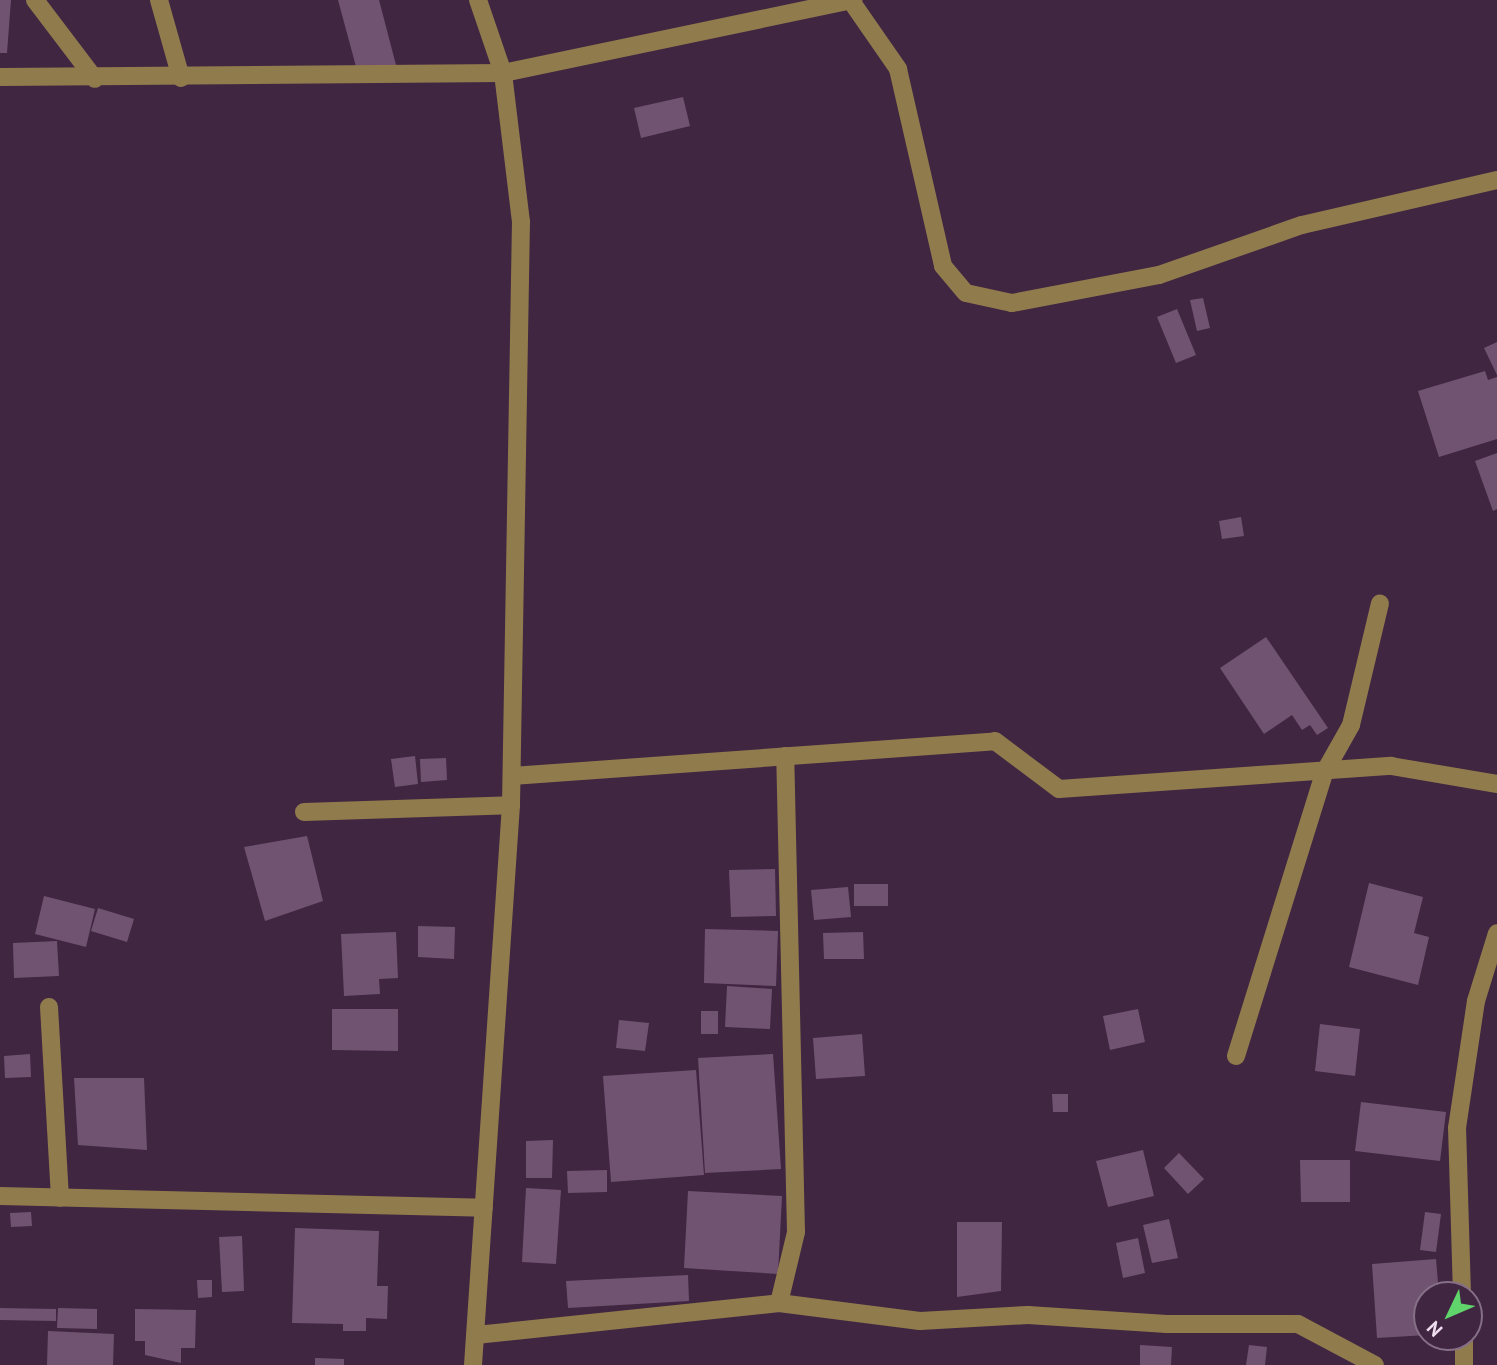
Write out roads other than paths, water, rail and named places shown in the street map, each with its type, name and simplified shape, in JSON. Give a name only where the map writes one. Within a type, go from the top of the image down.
[{"type":"street","points":[[35,0],[95,79]]},
{"type":"street","points":[[159,0],[181,78]]},
{"type":"street","points":[[473,1365],[511,805],[520,222],[503,74],[478,0]]},
{"type":"street","points":[[0,76],[95,79],[503,74],[852,1],[898,69],[943,266],[966,293],[1012,303],[1159,275],[1302,225],[1497,180]]},
{"type":"street","points":[[1237,1056],[1324,773],[1351,725],[1380,603]]},
{"type":"street","points":[[512,776],[995,741],[1059,789],[1324,773],[1391,766],[1497,784]]},
{"type":"street","points":[[779,1303],[796,1232],[785,756]]},
{"type":"street","points":[[304,812],[511,805]]},
{"type":"street","points":[[1462,1281],[1457,1128],[1476,1001],[1497,933]]},
{"type":"street","points":[[49,1007],[60,1198]]},
{"type":"street","points":[[0,1196],[484,1208]]},
{"type":"street","points":[[476,1335],[779,1303],[920,1321],[1028,1315],[1167,1324],[1298,1324],[1375,1365]]}]
